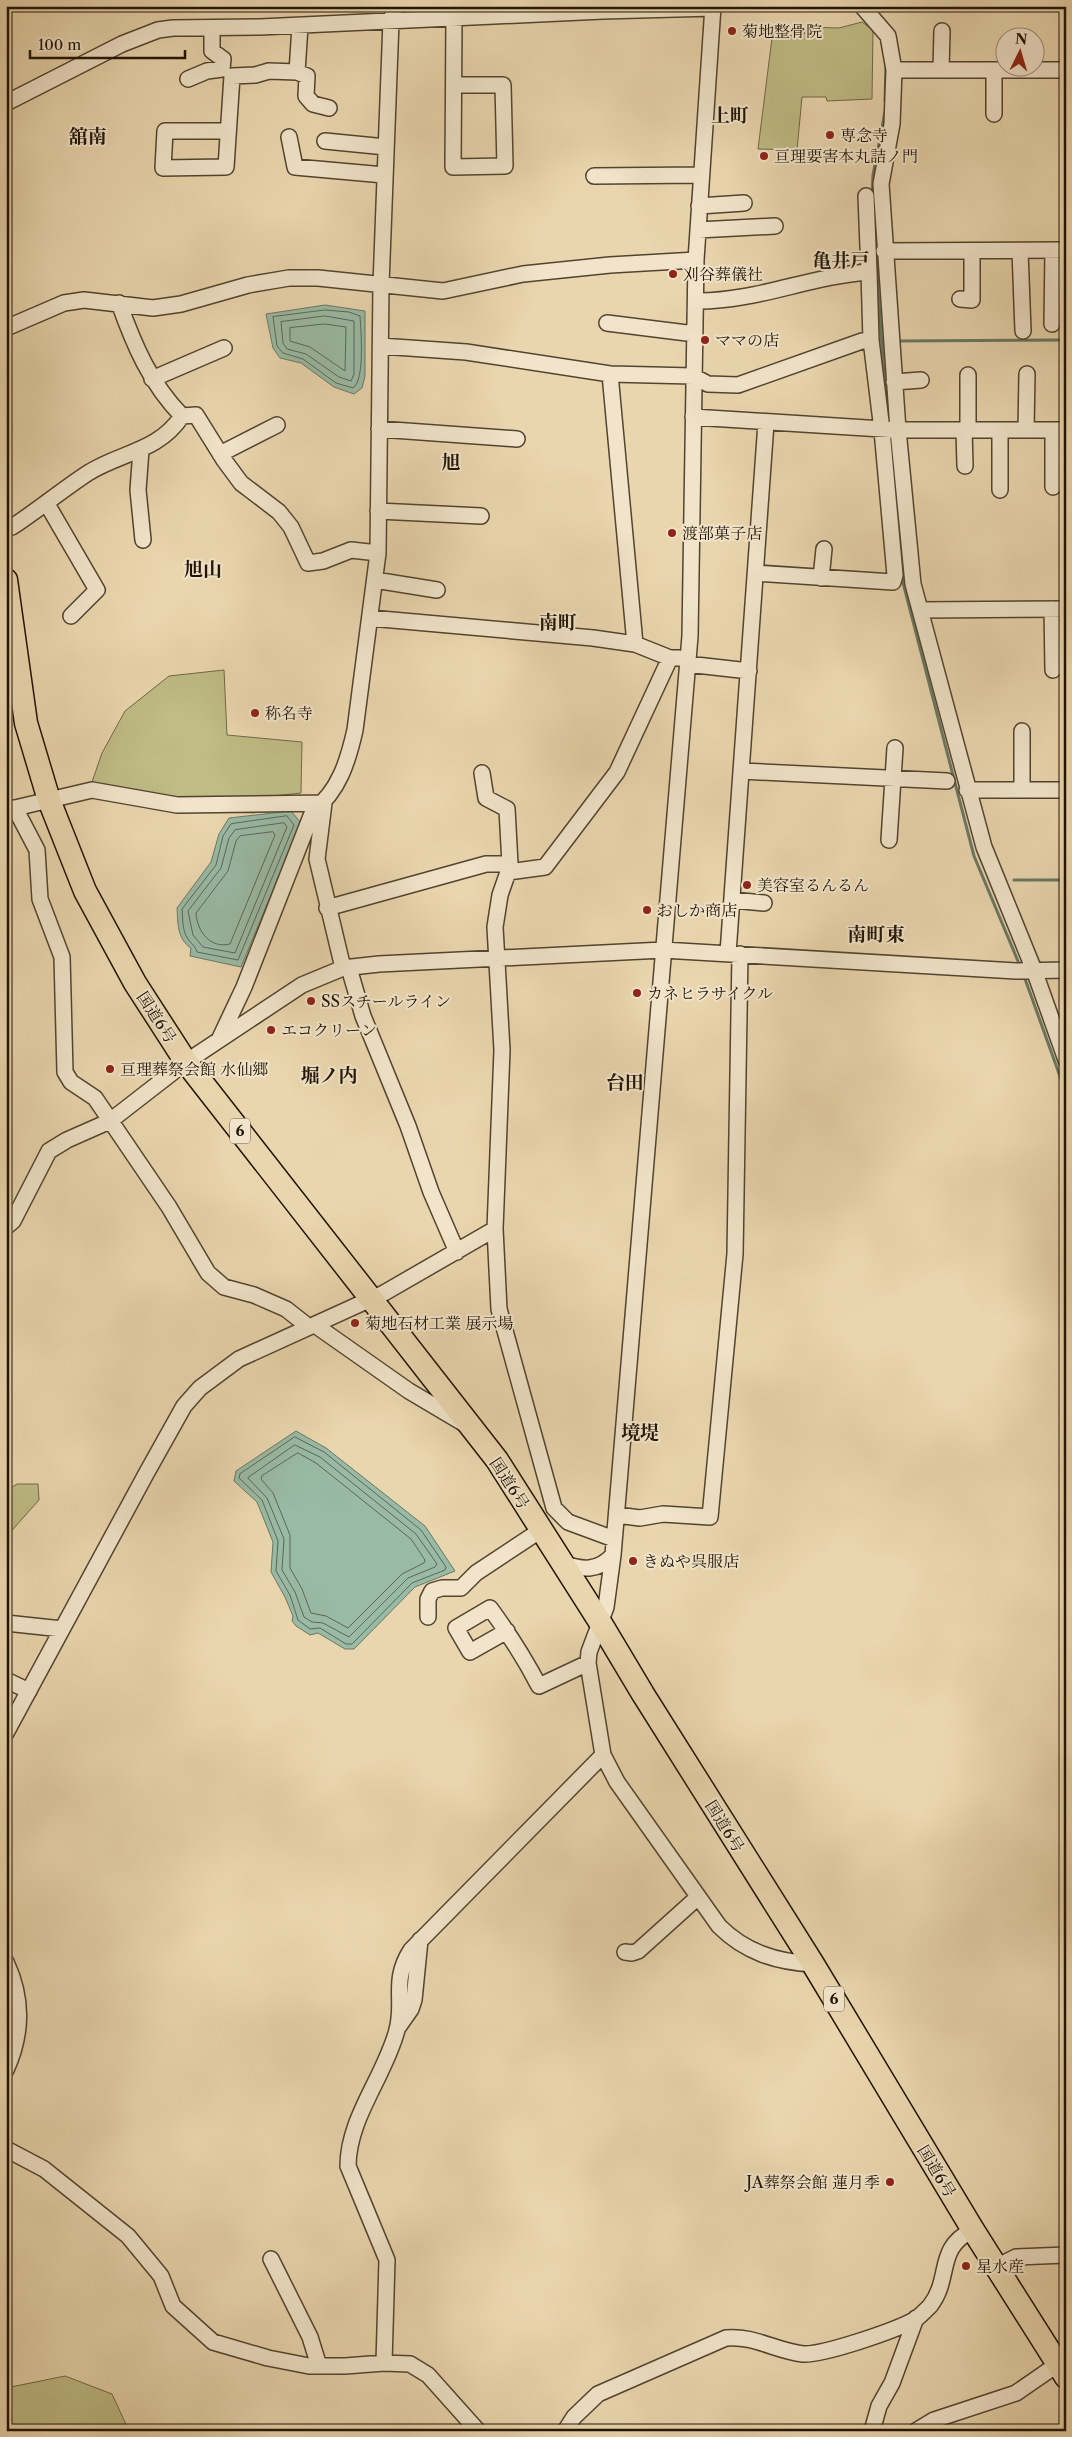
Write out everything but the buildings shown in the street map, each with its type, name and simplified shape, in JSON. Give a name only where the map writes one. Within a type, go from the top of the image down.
[{"type":"highway","name":"国道6号","points":[[6,580],[26,723],[49,800],[85,891],[135,983],[186,1062],[496,1460],[600,1622],[643,1694],[813,1964],[972,2230],[1062,2370]]},
{"type":"street","points":[[756,573],[893,582],[895,575],[890,430],[894,382],[881,184],[892,124],[894,70],[888,36],[862,6]]},
{"type":"street","points":[[6,103],[122,44],[158,30],[300,26],[393,13],[454,17],[506,11],[713,7],[696,260],[687,662],[617,1515],[606,1608],[588,1652],[588,1663],[603,1755],[617,1782],[719,1926],[734,1942],[776,1959],[792,1963],[813,1964]]},
{"type":"street","points":[[218,1042],[244,988],[313,811],[324,803],[339,781],[349,758],[356,730],[378,553],[384,175],[393,13]]},
{"type":"street","points":[[454,17],[453,166],[506,166],[504,85],[454,85]]},
{"type":"street","points":[[297,72],[300,26]]},
{"type":"street","points":[[188,79],[207,71],[222,69],[223,59],[212,51],[212,28]]},
{"type":"street","points":[[941,70],[942,31]]},
{"type":"street","points":[[894,70],[994,70]]},
{"type":"street","points":[[1044,70],[1066,70]]},
{"type":"street","points":[[228,131],[165,131],[163,168],[226,167],[232,76],[255,75],[269,71],[297,72],[306,76],[306,96],[313,104],[330,108]]},
{"type":"street","points":[[994,78],[994,114]]},
{"type":"street","points":[[289,137],[295,167],[384,175]]},
{"type":"street","points":[[325,141],[386,147]]},
{"type":"street","points":[[594,176],[701,176]]},
{"type":"street","points":[[866,196],[871,340],[890,430],[913,584],[967,790],[984,847],[1034,970],[1066,1060]]},
{"type":"street","points":[[699,206],[744,203]]},
{"type":"street","points":[[698,230],[775,226]]},
{"type":"street","points":[[884,250],[1059,251],[1052,324]]},
{"type":"street","points":[[960,299],[972,300],[972,251]]},
{"type":"street","points":[[1020,251],[1023,331]]},
{"type":"street","points":[[6,328],[64,303],[84,300],[153,308],[181,304],[248,284],[289,278],[318,278],[443,291],[523,274],[610,265],[696,260]]},
{"type":"street","points":[[696,301],[715,302],[762,294],[822,278],[869,272]]},
{"type":"street","points":[[119,303],[139,357],[165,398],[182,416]]},
{"type":"street","points":[[606,323],[695,334]]},
{"type":"street","points":[[381,346],[466,352],[610,374],[694,376],[708,384],[738,385],[862,341],[871,340]]},
{"type":"street","points":[[152,379],[224,348]]},
{"type":"street","points":[[610,374],[635,644]]},
{"type":"street","points":[[1026,430],[1027,374]]},
{"type":"street","points":[[965,466],[968,375]]},
{"type":"street","points":[[894,382],[921,380]]},
{"type":"street","points":[[182,416],[196,415],[220,454],[241,483],[279,512],[291,527],[308,563],[323,561],[350,550],[378,553]]},
{"type":"street","points":[[12,527],[48,504],[88,473],[141,450],[172,430],[182,416]]},
{"type":"street","points":[[693,417],[890,430],[1059,430],[1053,488]]},
{"type":"street","points":[[617,1515],[640,1518],[663,1514],[710,1517],[735,1254],[734,954],[732,900],[766,423]]},
{"type":"street","points":[[220,454],[277,425]]},
{"type":"street","points":[[380,429],[517,439]]},
{"type":"street","points":[[1000,430],[1000,490]]},
{"type":"street","points":[[141,450],[138,490],[143,540]]},
{"type":"street","points":[[48,504],[97,590],[71,616]]},
{"type":"street","points":[[378,511],[481,516]]},
{"type":"street","points":[[822,578],[824,550]]},
{"type":"street","points":[[375,580],[437,590]]},
{"type":"street","points":[[920,610],[1059,609],[1052,670]]},
{"type":"street","points":[[370,618],[593,638],[635,644],[670,658],[687,662],[748,671]]},
{"type":"street","points":[[327,908],[429,881],[459,869],[486,864],[509,868],[545,867],[617,772],[670,658]]},
{"type":"street","points":[[1022,731],[1022,790]]},
{"type":"street","points":[[889,840],[895,748]]},
{"type":"street","points":[[741,772],[947,781]]},
{"type":"street","points":[[482,773],[486,798],[507,809],[509,868],[500,895],[495,927],[502,1050],[495,1229],[499,1309],[554,1508],[568,1522],[614,1539]]},
{"type":"street","points":[[324,803],[177,805],[92,790],[10,808],[37,850],[40,899],[62,957],[65,1072],[71,1082],[95,1098],[169,1207],[208,1273],[224,1287],[254,1295],[286,1309],[409,1391],[470,1427]]},
{"type":"street","points":[[967,790],[1066,790]]},
{"type":"street","points":[[324,803],[317,859],[327,908],[363,1016],[408,1126],[431,1192],[457,1252]]},
{"type":"street","points":[[732,900],[764,903]]},
{"type":"street","points":[[6,1227],[13,1221],[48,1151],[67,1140],[110,1121],[186,1062],[302,985],[346,968],[379,964],[496,960],[663,950],[1016,971],[1066,970]]},
{"type":"street","points":[[6,1733],[184,1406],[200,1388],[238,1359],[370,1300],[495,1229]]},
{"type":"street","points":[[428,1617],[428,1599],[432,1591],[442,1588],[461,1588],[476,1573],[541,1530]]},
{"type":"street","points":[[562,1563],[581,1569],[596,1568],[607,1562],[613,1555]]},
{"type":"street","points":[[6,1623],[62,1629]]},
{"type":"street","points":[[507,1630],[522,1651],[538,1686],[588,1663]]},
{"type":"street","points":[[6,1680],[28,1691]]},
{"type":"street","points":[[384,2363],[387,2260],[348,2166],[348,2155],[363,2110],[397,2029],[398,1982],[404,1961],[420,1940],[603,1755]]},
{"type":"street","points":[[625,1952],[632,1953],[638,1951],[698,1896]]},
{"type":"street","points":[[6,1962],[17,1991],[19,2022],[18,2038],[6,2070]]},
{"type":"street","points":[[6,2149],[44,2170],[128,2236],[161,2276],[173,2306],[213,2342],[268,2358],[319,2366],[384,2363],[410,2364],[420,2368],[428,2375],[478,2431]]},
{"type":"street","points":[[565,2431],[574,2417],[598,2394],[726,2338],[740,2337],[778,2349],[806,2354],[882,2333],[916,2318],[930,2306],[938,2291],[951,2245],[961,2235],[972,2230]]},
{"type":"street","points":[[996,2267],[1016,2257],[1066,2255]]},
{"type":"street","points":[[271,2259],[310,2337],[319,2366]]},
{"type":"street","points":[[872,2431],[879,2406],[892,2382],[916,2318]]},
{"type":"street","points":[[916,2431],[934,2420],[1016,2393],[1062,2370]]},
{"type":"shaded area","points":[[862,22],[873,30],[872,99],[827,101],[826,97],[802,97],[797,150],[758,149],[772,38],[804,34],[806,27],[839,28]]},
{"type":"shaded area","points":[[224,670],[227,735],[302,742],[301,793],[246,799],[163,797],[92,782],[102,753],[125,711],[169,676]]},
{"type":"shaded area","points":[[17,1484],[38,1484],[39,1500],[6,1537],[6,1491]]},
{"type":"shaded area","points":[[65,2376],[112,2394],[129,2431],[6,2431],[6,2388]]},
{"type":"water","points":[[325,305],[365,311],[365,376],[362,388],[354,394],[334,387],[301,363],[280,358],[273,348],[266,314]]},
{"type":"water","points":[[291,811],[301,823],[241,967],[190,956],[191,948],[183,940],[179,930],[177,908],[211,862],[219,834],[229,818]]},
{"type":"water","points":[[296,1431],[326,1448],[425,1526],[455,1571],[415,1587],[354,1649],[345,1649],[318,1633],[310,1635],[292,1621],[293,1616],[285,1597],[271,1572],[273,1542],[257,1502],[234,1481],[236,1471]]},
{"type":"waterway","points":[[885,101],[886,64]]},
{"type":"waterway","points":[[872,194],[873,175],[885,112]]},
{"type":"waterway","points":[[875,245],[886,404]]},
{"type":"waterway","points":[[897,341],[1066,340]]},
{"type":"waterway","points":[[901,575],[974,856],[1020,966]]},
{"type":"waterway","points":[[1014,880],[1066,880]]},
{"type":"waterway","points":[[1024,976],[1066,1093]]},
{"type":"place","name":"菊地整骨院","points":[[732,31]]},
{"type":"place","name":"専念寺","points":[[830,135]]},
{"type":"place","name":"亘理要害本丸詰ノ門","points":[[764,156]]},
{"type":"place","name":"刈谷葬儀社","points":[[673,274]]},
{"type":"place","name":"ママの店","points":[[705,340]]},
{"type":"place","name":"渡部菓子店","points":[[672,533]]},
{"type":"place","name":"称名寺","points":[[255,713]]},
{"type":"place","name":"美容室るんるん","points":[[747,885]]},
{"type":"place","name":"おしか商店","points":[[647,910]]},
{"type":"place","name":"カネヒラサイクル","points":[[637,993]]},
{"type":"place","name":"SSスチールライン","points":[[311,1001]]},
{"type":"place","name":"エコクリーン","points":[[271,1030]]},
{"type":"place","name":"亘理葬祭会館 水仙郷","points":[[110,1069]]},
{"type":"place","name":"菊地石材工業 展示場","points":[[355,1323]]},
{"type":"place","name":"きぬや呉服店","points":[[633,1561]]},
{"type":"place","name":"JA葬祭会館 蓮月季","points":[[890,2182]]},
{"type":"place","name":"星水産","points":[[966,2266]]},
{"type":"district","name":"上町","points":[[730,115]]},
{"type":"district","name":"舘南","points":[[88,136]]},
{"type":"district","name":"亀井戸","points":[[841,260]]},
{"type":"district","name":"旭","points":[[451,462]]},
{"type":"district","name":"旭山","points":[[203,569]]},
{"type":"district","name":"南町","points":[[558,622]]},
{"type":"district","name":"南町東","points":[[876,934]]},
{"type":"district","name":"堀ノ内","points":[[329,1075]]},
{"type":"district","name":"台田","points":[[625,1082]]},
{"type":"district","name":"境堤","points":[[640,1432]]}]
